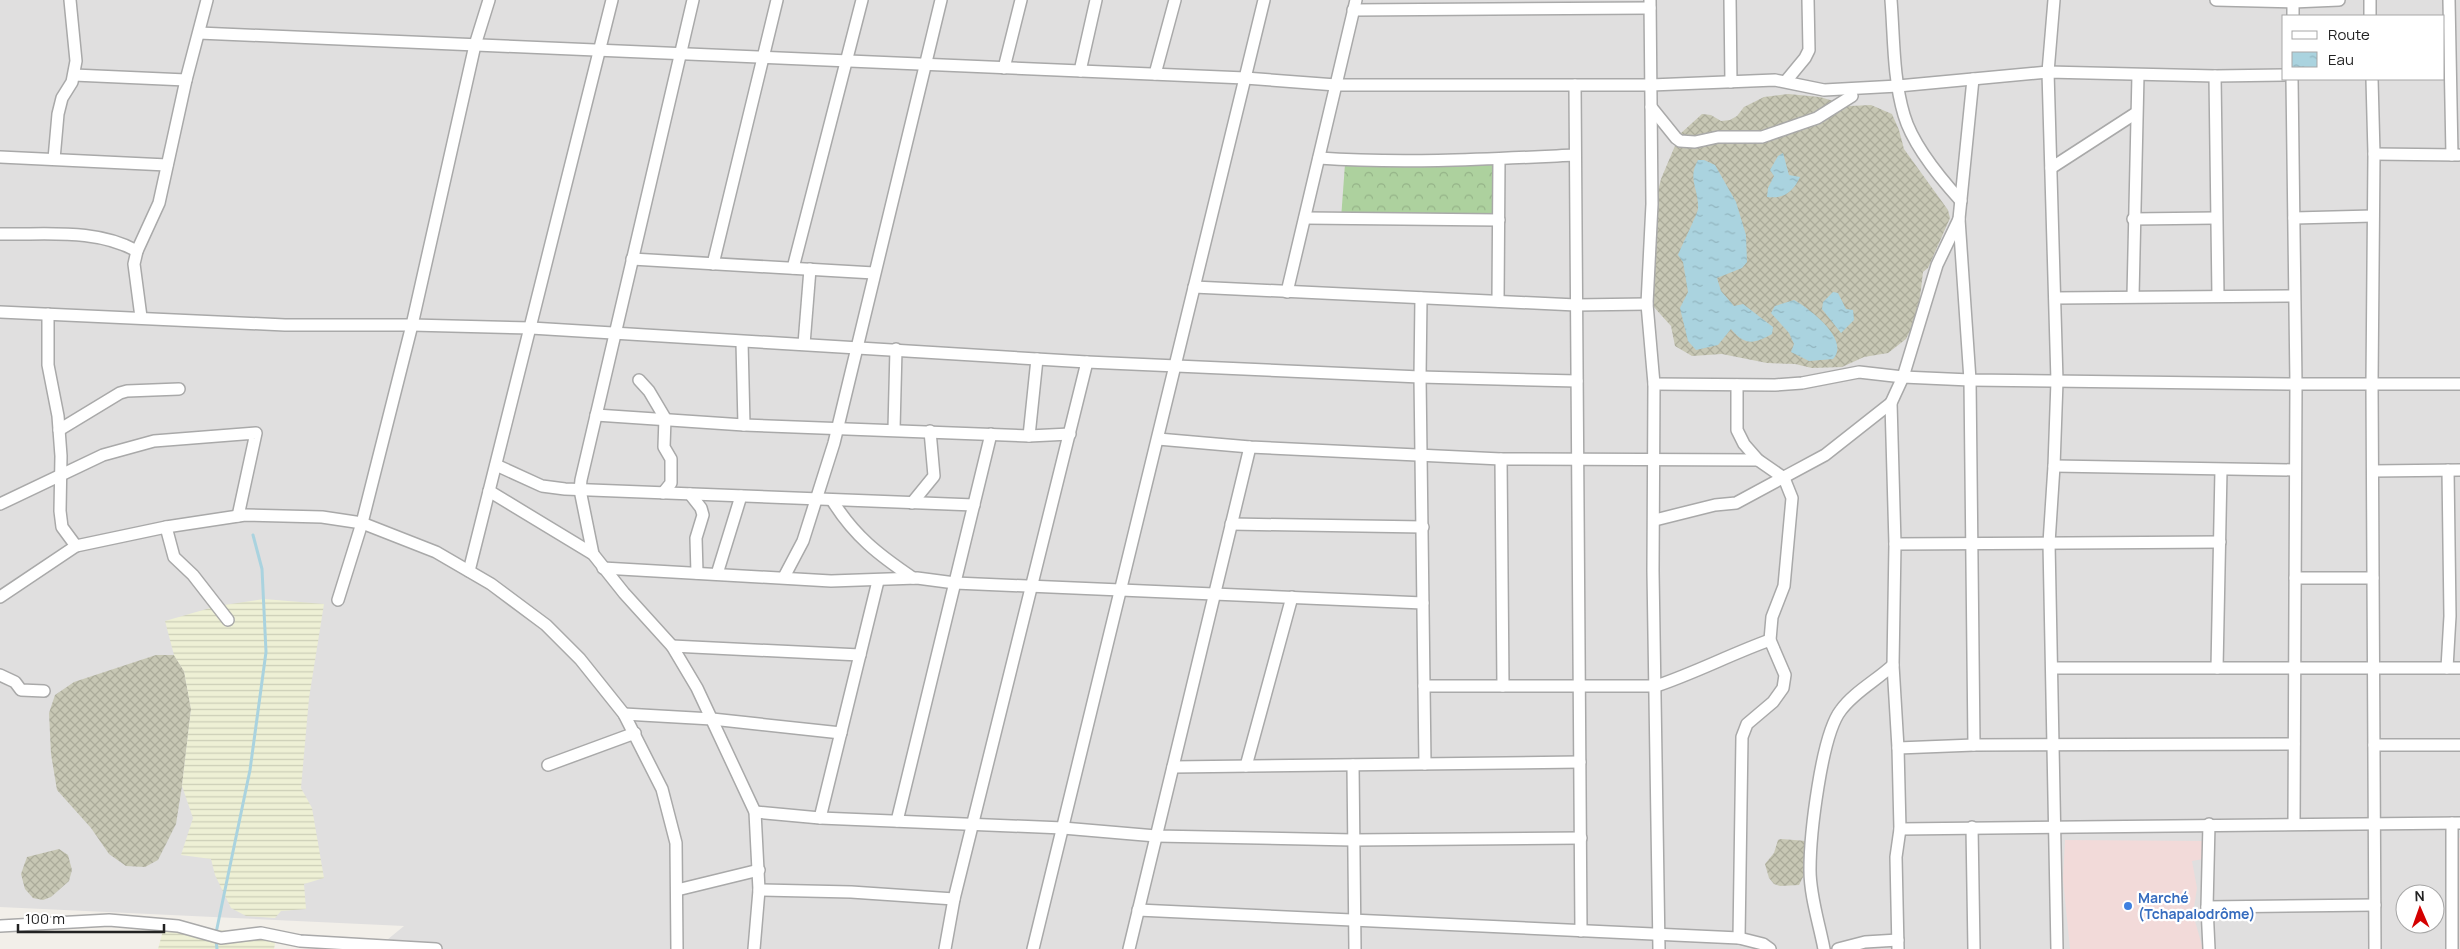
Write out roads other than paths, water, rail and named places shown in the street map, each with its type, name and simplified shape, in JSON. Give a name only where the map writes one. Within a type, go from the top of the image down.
[{"type":"street","points":[[54,159],[58,114],[62,98],[74,75],[76,44],[70,0]]},
{"type":"street","points":[[141,317],[134,269],[137,251],[159,204],[186,80],[207,0]]},
{"type":"street","points":[[338,600],[362,524],[412,325],[475,45],[489,0]]},
{"type":"street","points":[[469,571],[612,0]]},
{"type":"street","points":[[593,554],[580,490],[614,334],[693,0]]},
{"type":"street","points":[[713,264],[778,0]]},
{"type":"street","points":[[793,268],[862,0]]},
{"type":"street","points":[[784,577],[803,541],[837,428],[941,0]]},
{"type":"street","points":[[1004,68],[1021,0]]},
{"type":"street","points":[[1080,71],[1096,0]]},
{"type":"street","points":[[1155,74],[1175,0]]},
{"type":"street","points":[[1033,949],[1264,0]]},
{"type":"street","points":[[1730,0],[1731,82]]},
{"type":"street","points":[[1786,81],[1805,58],[1809,50],[1808,0]]},
{"type":"street","points":[[1891,0],[1898,86],[1904,116],[1928,161],[1961,201]]},
{"type":"street","points":[[2054,0],[2048,72],[2056,381],[2054,466],[2049,543],[2053,668],[2057,949]]},
{"type":"street","points":[[2216,0],[2293,2],[2339,0]]},
{"type":"street","points":[[2370,0],[2370,15]]},
{"type":"street","points":[[2374,154],[2456,155],[2456,73],[2449,0]]},
{"type":"street","points":[[2293,2],[2293,15]]},
{"type":"street","points":[[1287,292],[1355,5],[1650,4],[1652,204],[1647,304],[1654,384],[1655,520],[1653,570],[1659,949]]},
{"type":"street","points":[[199,33],[1245,78],[1336,85],[1651,85],[1786,81],[1824,90],[1898,86],[2048,72],[2138,75],[2282,75]]},
{"type":"street","points":[[74,75],[186,80]]},
{"type":"street","points":[[2133,296],[2133,219],[2138,75]]},
{"type":"street","points":[[2216,76],[2218,296]]},
{"type":"street","points":[[1973,79],[1959,219],[1970,380],[1974,745]]},
{"type":"street","points":[[2292,80],[2296,384],[2294,824]]},
{"type":"street","points":[[2372,80],[2374,154],[2372,384],[2375,949]]},
{"type":"street","points":[[1575,85],[1576,460],[1580,575],[1581,931]]},
{"type":"street","points":[[1651,108],[1676,138],[1680,141],[1695,142],[1718,137],[1762,137],[1817,118],[1852,96]]},
{"type":"street","points":[[2051,168],[2136,113]]},
{"type":"street","points":[[1319,158],[1345,160],[1499,159],[1575,155]]},
{"type":"street","points":[[0,157],[167,165]]},
{"type":"street","points":[[1498,301],[1499,159]]},
{"type":"street","points":[[2294,218],[2373,216]]},
{"type":"street","points":[[1305,218],[1499,220]]},
{"type":"street","points":[[2133,219],[2216,218]]},
{"type":"street","points":[[1838,949],[1865,942],[1898,944],[1896,857],[1900,829],[1893,665],[1895,544],[1892,403],[1903,377],[1937,265],[1959,219]]},
{"type":"street","points":[[0,234],[88,235],[119,241],[137,251]]},
{"type":"street","points":[[632,259],[874,273]]},
{"type":"street","points":[[804,344],[810,268]]},
{"type":"street","points":[[1194,287],[1576,305],[1647,304]]},
{"type":"street","points":[[2055,298],[2294,296]]},
{"type":"street","points":[[1421,298],[1420,377],[1425,764]]},
{"type":"street","points":[[0,312],[284,325],[412,325],[531,328],[1087,362],[1420,377],[1577,381]]},
{"type":"street","points":[[48,314],[49,376],[56,403],[62,473],[59,496],[62,527],[76,546]]},
{"type":"street","points":[[742,342],[744,425]]},
{"type":"street","points":[[894,429],[896,349]]},
{"type":"street","points":[[1029,436],[1037,359]]},
{"type":"street","points":[[945,949],[954,900],[1087,362]]},
{"type":"street","points":[[1654,384],[1737,385],[1802,382],[1859,372],[1903,377],[1970,380],[2460,384]]},
{"type":"street","points":[[639,380],[665,418],[664,447],[671,459],[671,483],[663,493]]},
{"type":"street","points":[[1737,385],[1737,430],[1744,444],[1758,460],[1784,478],[1792,498],[1784,586],[1772,617],[1770,640],[1785,675],[1783,688],[1773,702],[1747,724],[1742,736],[1739,938]]},
{"type":"street","points":[[59,430],[128,391],[179,389]]},
{"type":"street","points":[[1655,520],[1715,505],[1736,503],[1824,455],[1892,403]]},
{"type":"street","points":[[596,415],[665,418],[744,425],[894,429],[1029,436],[1070,434]]},
{"type":"street","points":[[912,503],[934,476],[930,431]]},
{"type":"street","points":[[0,504],[103,455],[154,441],[256,433],[238,516]]},
{"type":"street","points":[[897,821],[992,434]]},
{"type":"street","points":[[1158,439],[1250,447],[1501,459],[1758,460]]},
{"type":"street","points":[[1129,949],[1250,447]]},
{"type":"street","points":[[1501,459],[1503,686]]},
{"type":"street","points":[[496,465],[542,486],[580,490],[974,505]]},
{"type":"street","points":[[2054,466],[2295,470]]},
{"type":"street","points":[[2217,668],[2221,470]]},
{"type":"street","points":[[2373,471],[2454,470],[2455,616],[2447,668]]},
{"type":"street","points":[[489,492],[593,554],[603,568],[672,646],[712,719],[755,812],[759,890],[754,949]]},
{"type":"street","points":[[690,494],[701,508],[703,515],[703,522],[696,538],[697,573]]},
{"type":"street","points":[[717,574],[742,496]]},
{"type":"street","points":[[832,500],[846,522],[859,536],[913,578]]},
{"type":"street","points":[[0,597],[76,546],[166,527],[238,516],[322,517],[362,524],[436,552],[491,584],[546,624],[580,659],[624,714],[662,789],[676,843],[678,890],[677,949]]},
{"type":"street","points":[[1231,524],[1423,527]]},
{"type":"street","points":[[166,527],[174,557],[193,575],[228,620]]},
{"type":"street","points":[[1895,544],[2220,542]]},
{"type":"street","points":[[603,568],[831,581],[878,581],[913,578],[955,583],[1423,603]]},
{"type":"street","points":[[2295,578],[2373,578]]},
{"type":"street","points":[[820,818],[878,581]]},
{"type":"street","points":[[1246,766],[1292,597]]},
{"type":"street","points":[[1424,686],[1656,686],[1690,675],[1740,651],[1770,640]]},
{"type":"street","points":[[672,646],[860,655]]},
{"type":"street","points":[[1824,949],[1813,897],[1810,871],[1818,790],[1830,730],[1841,710],[1893,665]]},
{"type":"street","points":[[2053,668],[2460,668]]},
{"type":"street","points":[[0,675],[15,682],[21,690],[44,691]]},
{"type":"street","points":[[624,714],[712,719],[840,733]]},
{"type":"street","points":[[548,766],[635,733]]},
{"type":"street","points":[[1898,748],[1974,745],[2294,744]]},
{"type":"street","points":[[2374,745],[2460,744]]},
{"type":"street","points":[[1173,767],[1580,762]]},
{"type":"street","points":[[1353,765],[1355,949]]},
{"type":"street","points":[[755,812],[820,818],[1062,828],[1156,836],[1353,840],[1581,838]]},
{"type":"street","points":[[1900,829],[2209,824],[2456,823],[2452,949]]},
{"type":"street","points":[[2209,824],[2207,908],[2209,949]]},
{"type":"street","points":[[1972,827],[1974,949]]},
{"type":"street","points":[[678,890],[759,870]]},
{"type":"street","points":[[759,890],[851,892],[954,900]]},
{"type":"street","points":[[2207,908],[2375,905]]},
{"type":"street","points":[[1138,910],[1354,918],[1739,938],[1763,944],[1770,949]]},
{"type":"street","points":[[0,926],[109,920],[178,926],[221,938],[261,933],[298,945],[436,949]]},
{"type":"water","points":[[1783,153],[1789,175],[1800,177],[1794,187],[1783,196],[1767,197],[1768,188],[1774,176],[1770,170],[1778,156]]},
{"type":"water","points":[[1698,160],[1704,160],[1715,165],[1736,202],[1746,235],[1747,262],[1742,268],[1717,278],[1721,291],[1734,306],[1743,304],[1773,327],[1772,334],[1760,340],[1745,341],[1731,329],[1718,345],[1696,350],[1688,341],[1680,308],[1688,292],[1683,262],[1678,255],[1698,209],[1693,179]]},
{"type":"water","points":[[1833,292],[1838,293],[1846,309],[1853,310],[1854,320],[1841,333],[1822,309],[1823,302]]},
{"type":"water","points":[[1794,300],[1818,317],[1833,334],[1837,343],[1837,351],[1833,359],[1809,361],[1791,352],[1794,344],[1789,333],[1771,313],[1775,306]]},
{"type":"waterway","points":[[216,933],[250,770],[266,652],[262,569],[253,535]]},
{"type":"waterway","points":[[216,940],[217,949]]},
{"type":"place","name":"Marché (Tchapalodrôme)","points":[[2128,906]]}]
